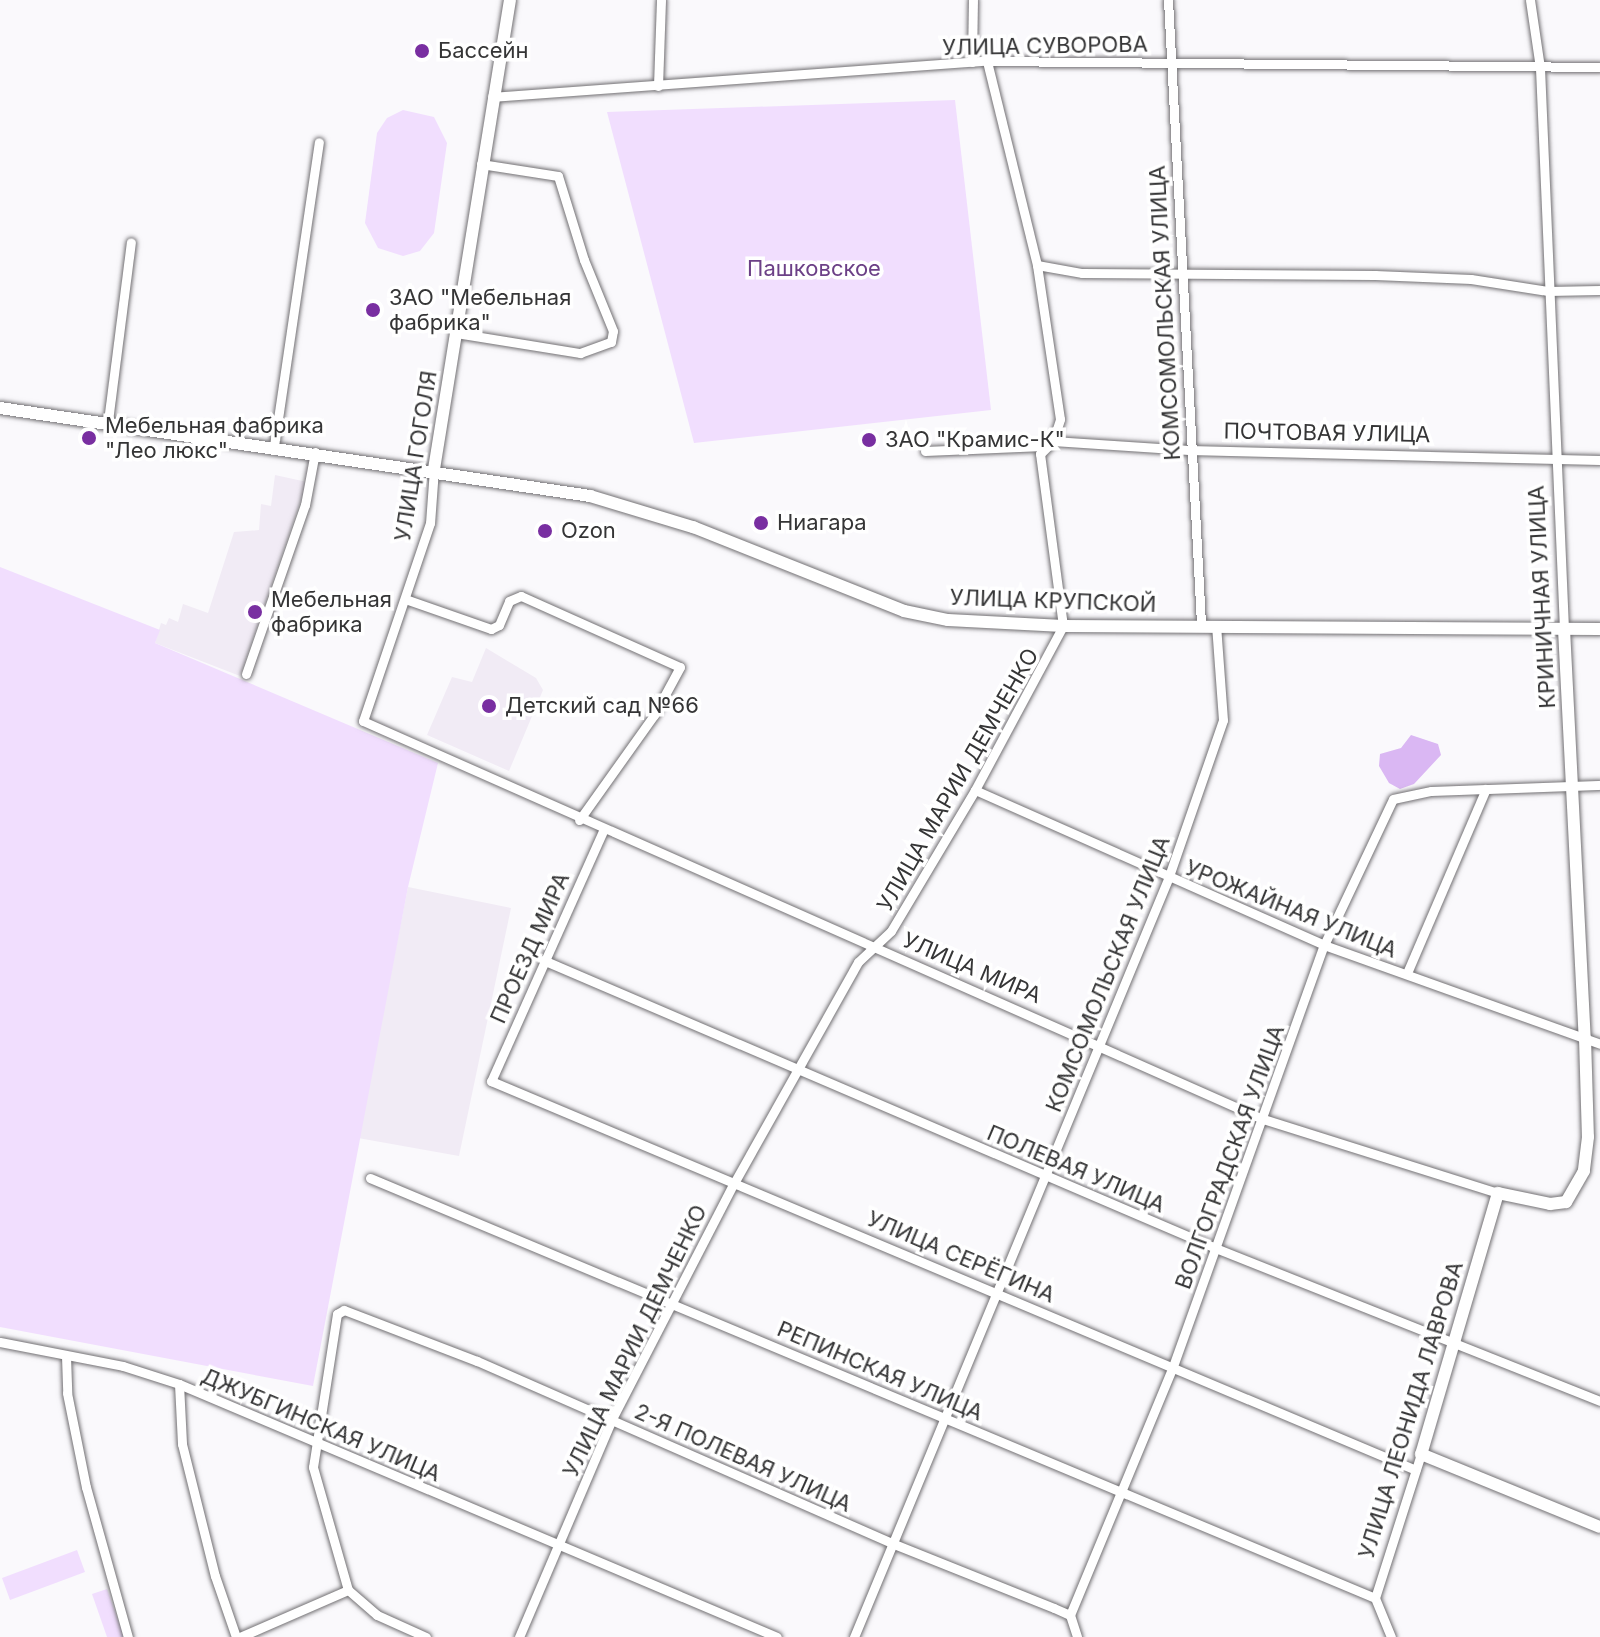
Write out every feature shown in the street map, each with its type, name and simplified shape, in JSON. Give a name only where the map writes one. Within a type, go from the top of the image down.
[{"type":"street","name":"УЛИЦА ГОГОЛЯ","points":[[363,721],[408,600],[430,523],[434,469],[507,0]]},
{"type":"street","points":[[658,86],[661,0]]},
{"type":"street","points":[[972,62],[973,0]]},
{"type":"street","name":"КОМСОМОЛЬСКАЯ УЛИЦА","points":[[1168,0],[1169,63],[1185,276],[1189,450],[1201,624]]},
{"type":"street","name":"КРИНИЧНАЯ УЛИЦА","points":[[1530,0],[1540,68],[1554,459],[1585,1038],[1588,1137],[1576,1191]]},
{"type":"street","points":[[925,451],[1043,446],[1053,441],[1060,419],[1037,265],[987,61]]},
{"type":"street","name":"УЛИЦА СУВОРОВА","points":[[492,97],[987,61],[1600,67]]},
{"type":"street","points":[[274,446],[319,142]]},
{"type":"street","points":[[456,333],[580,353],[611,342],[613,331],[558,176],[481,164]]},
{"type":"street","points":[[108,421],[131,242]]},
{"type":"street","points":[[1037,265],[1082,273],[1439,277],[1548,291],[1600,290]]},
{"type":"street","points":[[0,406],[434,469]]},
{"type":"street","name":"ПОЧТОВАЯ УЛИЦА","points":[[1053,441],[1189,450],[1600,460]]},
{"type":"street","points":[[1043,446],[1063,626]]},
{"type":"street","points":[[246,674],[305,505],[315,452]]},
{"type":"street","name":"УЛИЦА КРУПСКОЙ","points":[[434,469],[616,502],[693,527],[904,611],[948,620],[1063,626],[1201,624],[1600,629]]},
{"type":"street","points":[[408,600],[491,629],[499,625],[509,601],[521,596],[674,662],[681,674],[579,820]]},
{"type":"street","name":"КОМСОМОЛЬСКАЯ УЛИЦА","points":[[854,1637],[1168,879],[1223,720],[1216,625]]},
{"type":"street","name":"УЛИЦА МАРИИ ДЕМЧЕНКО","points":[[519,1637],[612,1419],[734,1183],[858,962],[892,930],[975,790],[1063,626]]},
{"type":"street","name":"УЛИЦА МИРА","points":[[363,721],[603,831],[1263,1119],[1498,1193],[1550,1204],[1566,1202],[1576,1191]]},
{"type":"street","points":[[1407,973],[1486,789],[1600,785]]},
{"type":"street","name":"ВОЛГОГРАДСКАЯ УЛИЦА","points":[[1070,1615],[1218,1249],[1324,945],[1393,799],[1486,789]]},
{"type":"street","name":"УРОЖАЙНАЯ УЛИЦА","points":[[975,790],[1168,879],[1324,945],[1600,1044]]},
{"type":"street","name":"ПРОЕЗД МИРА","points":[[491,1081],[603,831]]},
{"type":"street","name":"ПОЛЕВАЯ УЛИЦА","points":[[543,960],[1218,1249],[1600,1401]]},
{"type":"street","name":"УЛИЦА СЕРЁГИНА","points":[[491,1081],[1416,1470]]},
{"type":"street","name":"РЕПИНСКАЯ УЛИЦА","points":[[370,1178],[1375,1598]]},
{"type":"street","name":"УЛИЦА ЛЕОНИДА ЛАВРОВА","points":[[1375,1598],[1498,1193]]},
{"type":"street","name":"2-Я ПОЛЕВАЯ УЛИЦА","points":[[314,1442],[337,1314],[354,1311],[612,1419],[894,1544],[1070,1615]]},
{"type":"street","name":"ДЖУБГИНСКАЯ УЛИЦА","points":[[0,1342],[179,1384],[777,1637]]},
{"type":"street","points":[[66,1356],[67,1393],[86,1487],[128,1637]]},
{"type":"street","points":[[179,1384],[182,1444],[215,1576],[238,1637],[348,1590]]},
{"type":"street","points":[[314,1442],[313,1467],[348,1590],[377,1615],[426,1637]]},
{"type":"street","points":[[1421,1454],[1600,1527]]},
{"type":"street","points":[[1375,1598],[1391,1637]]},
{"type":"street","points":[[1070,1615],[1077,1637]]},
{"type":"shaded area","points":[[275,475],[307,482],[240,676],[155,643],[161,623],[166,625],[169,618],[178,622],[183,604],[208,613],[234,532],[259,530],[261,504],[271,506]]},
{"type":"shaded area","name":"Детский сад №66","points":[[486,648],[536,678],[543,690],[509,771],[427,735],[452,677],[472,682]]},
{"type":"shaded area","points":[[1411,735],[1438,744],[1441,755],[1414,784],[1400,789],[1389,783],[1379,766],[1380,754],[1401,748]]},
{"type":"shaded area","points":[[408,887],[511,908],[459,1156],[358,1138]]},
{"type":"green space","name":"Пашковское","points":[[955,100],[991,410],[694,443],[607,112]]},
{"type":"green space","points":[[403,110],[434,117],[447,143],[434,233],[420,251],[403,256],[378,248],[365,223],[377,133],[387,118]]},
{"type":"green space","points":[[0,567],[160,630],[155,643],[438,763],[408,887],[313,1386],[0,1327]]},
{"type":"green space","points":[[77,1550],[85,1572],[10,1600],[2,1578]]},
{"type":"green space","points":[[107,1589],[124,1637],[107,1637],[92,1594]]},
{"type":"place","name":"Бассейн","points":[[422,51]]},
{"type":"place","name":"ЗАО \"Мебельная фабрика\"","points":[[373,310]]},
{"type":"place","name":"Мебельная фабрика \"Лео люкс\"","points":[[89,438]]},
{"type":"place","name":"ЗАО \"Крамис-К\"","points":[[869,440]]},
{"type":"place","name":"Ниагара","points":[[761,523]]},
{"type":"place","name":"Ozon","points":[[545,531]]},
{"type":"place","name":"Мебельная фабрика","points":[[255,612]]},
{"type":"place","name":"Детский сад №66","points":[[489,706]]}]
